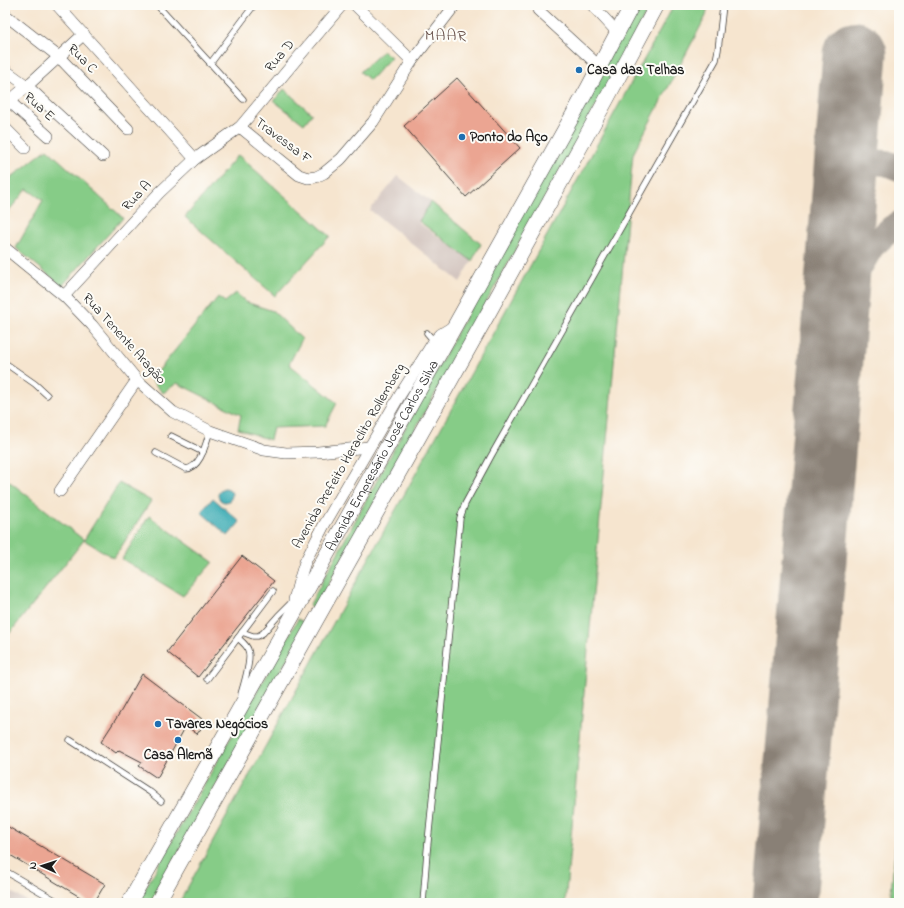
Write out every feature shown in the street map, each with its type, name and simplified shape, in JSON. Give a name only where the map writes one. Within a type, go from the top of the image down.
[{"type":"main road","name":"Avenida Empresário José Carlos Silva","points":[[129,903],[587,90],[632,5]]},
{"type":"main road","name":"Avenida Empresário José Carlos Silva","points":[[157,903],[494,303],[657,5]]},
{"type":"main road","points":[[295,606],[308,618],[315,620]]},
{"type":"street","name":"Rua D","points":[[240,127],[342,5]]},
{"type":"street","points":[[355,5],[412,61],[455,5]]},
{"type":"street","points":[[592,5],[617,32]]},
{"type":"street","points":[[61,6],[195,159]]},
{"type":"street","points":[[538,10],[599,66]]},
{"type":"street","name":"Rua C","points":[[8,17],[59,57],[128,128]]},
{"type":"street","points":[[7,103],[84,34]]},
{"type":"street","name":"Travessa F","points":[[240,127],[299,176],[316,178],[341,160],[373,122],[412,61]]},
{"type":"street","points":[[5,70],[27,86],[103,156]]},
{"type":"street","name":"Rua E","points":[[7,103],[48,136]]},
{"type":"street","name":"Rua A","points":[[64,296],[159,193],[195,159],[240,127]]},
{"type":"street","points":[[5,128],[25,148]]},
{"type":"street","name":"Rua Tenente Aragão","points":[[5,248],[64,296],[92,325],[136,380],[173,412],[210,431],[264,450],[286,453],[369,448]]},
{"type":"street","name":"Avenida Prefeito Heraclito Rollemberg","points":[[295,606],[299,581],[305,562],[323,527],[400,395],[431,337],[441,334],[454,326]]},
{"type":"street","points":[[60,491],[136,380]]},
{"type":"street","points":[[339,499],[352,508]]},
{"type":"lane","points":[[157,5],[243,99]]},
{"type":"lane","points":[[210,64],[254,5]]},
{"type":"lane","points":[[423,903],[460,518],[465,504],[495,450],[716,60],[724,5]]},
{"type":"lane","points":[[5,363],[35,384],[47,395]]},
{"type":"lane","points":[[156,453],[188,469],[191,469],[203,452],[210,431]]},
{"type":"lane","points":[[171,436],[203,452]]},
{"type":"lane","points":[[207,679],[273,591]]},
{"type":"lane","points":[[242,632],[253,636],[263,634],[278,616],[295,606]]},
{"type":"lane","points":[[237,712],[250,654],[248,649],[238,638]]},
{"type":"lane","points":[[70,740],[150,792],[161,801]]},
{"type":"lane","points":[[5,871],[60,903]]},
{"type":"shaded area","points":[[398,176],[431,202],[419,223],[472,261],[460,282],[370,210]]},
{"type":"shaded area","points":[[5,888],[30,903],[5,903]]},
{"type":"green space","points":[[637,5],[650,5],[629,47],[314,610],[309,606]]},
{"type":"green space","points":[[674,5],[708,5],[706,16],[633,154],[565,903],[179,903]]},
{"type":"green space","points":[[383,51],[391,57],[370,80],[360,72]]},
{"type":"green space","points":[[284,89],[312,114],[304,124],[274,101]]},
{"type":"green space","points":[[47,149],[123,218],[62,286],[16,248],[43,200],[27,189],[5,215],[5,178],[8,180]]},
{"type":"green space","points":[[238,155],[330,236],[275,296],[185,217]]},
{"type":"green space","points":[[431,202],[481,244],[472,261],[419,221]]},
{"type":"green space","points":[[236,293],[246,302],[273,311],[302,339],[289,364],[337,403],[325,426],[273,428],[270,440],[238,429],[241,415],[177,383],[163,393],[151,380],[218,297],[225,302]]},
{"type":"green space","points":[[5,478],[84,540],[5,639]]},
{"type":"green space","points":[[119,483],[151,501],[114,558],[84,540]]},
{"type":"green space","points":[[149,516],[213,562],[183,596],[122,559]]},
{"type":"green space","points":[[298,619],[307,624],[150,903],[137,903]]},
{"type":"green space","points":[[899,807],[899,903],[890,903]]},
{"type":"water","points":[[225,488],[230,490],[232,495],[230,500],[225,502],[220,500],[218,495],[220,490]]},
{"type":"water","points":[[213,498],[240,522],[228,536],[201,512]]},
{"type":"building","name":"Ponto do Aço","points":[[457,78],[520,148],[466,197],[404,126]]},
{"type":"building","points":[[242,556],[274,581],[198,677],[167,652]]},
{"type":"building","name":"Tavares Negócios","points":[[142,674],[206,722],[197,734],[186,726],[157,778],[139,766],[142,762],[119,750],[116,753],[101,742]]},
{"type":"building","points":[[5,825],[105,884],[94,903],[90,903],[5,852]]},
{"type":"taxiway","points":[[843,197],[854,176],[871,162],[886,163],[899,168]]},
{"type":"taxiway","points":[[831,360],[837,325],[859,268],[872,246],[892,228],[899,224]]},
{"type":"runway","points":[[785,903],[831,360],[855,54]]},
{"type":"place","name":"Casa das Telhas","points":[[579,70]]},
{"type":"place","name":"Ponto do Aço","points":[[462,137]]},
{"type":"place","name":"Tavares Negócios","points":[[158,724]]},
{"type":"place","name":"Casa Alemã","points":[[178,740]]},
{"type":"district","name":"MAAR","points":[[446,36]]}]
